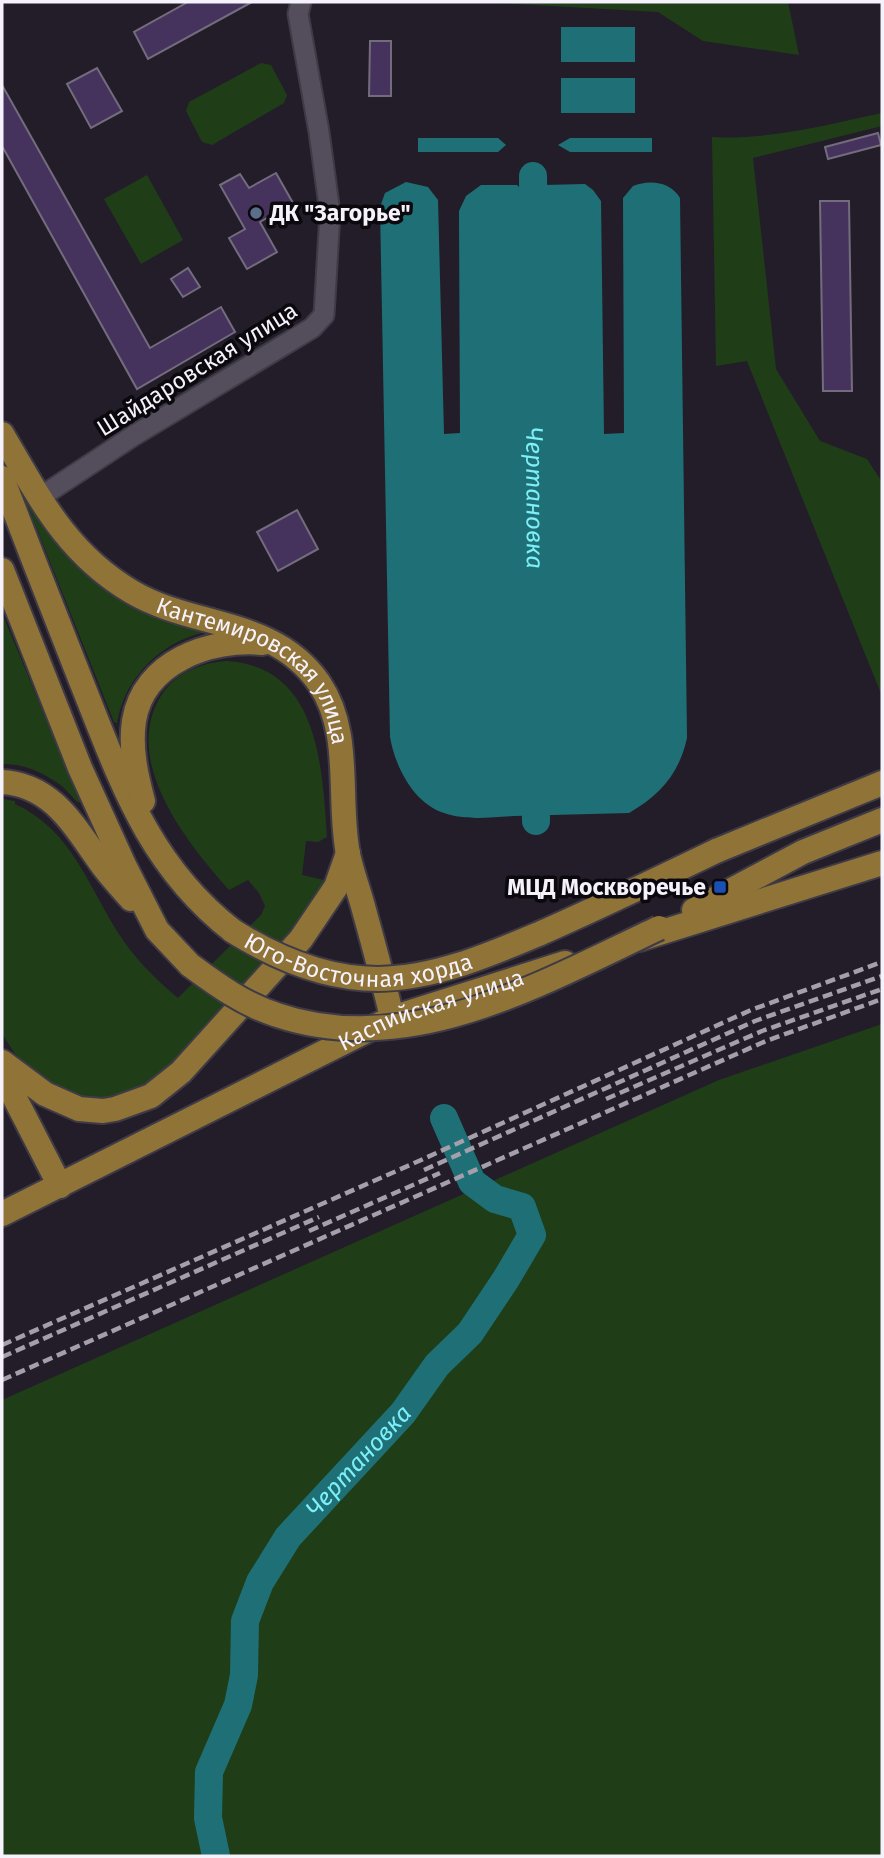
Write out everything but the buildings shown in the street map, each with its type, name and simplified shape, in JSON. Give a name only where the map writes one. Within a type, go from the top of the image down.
[{"type":"main road","name":"Кантемировская улица","points":[[2,434],[70,542],[104,573],[131,591],[166,607],[241,629],[274,644],[290,653],[312,674],[335,716],[340,744],[348,853],[392,1018]]},
{"type":"main road","name":"Юго-Восточная хорда","points":[[2,478],[109,752],[135,811],[158,852],[192,895],[233,931],[282,959],[332,973],[375,979],[428,974],[510,946],[716,851],[882,783]]},
{"type":"main road","points":[[2,570],[80,768],[124,866],[157,930]]},
{"type":"main road","points":[[158,852],[135,773],[132,739],[134,719],[150,685],[161,673],[185,656],[231,643],[274,644]]},
{"type":"main road","points":[[2,782],[20,784],[52,800],[69,818],[107,871],[190,965],[229,993],[251,1004],[300,1023],[336,1028],[402,1027],[509,997],[659,928],[803,852],[882,820]]},
{"type":"main road","points":[[2,1062],[46,1094],[79,1108],[103,1111],[115,1109],[141,1102],[151,1096],[181,1072],[301,939],[336,887],[348,853]]},
{"type":"main road","name":"Каспийская улица","points":[[2,1214],[392,1018],[882,863]]},
{"type":"main road","points":[[2,1073],[60,1186]]},
{"type":"street","name":"Шайдаровская улица","points":[[40,498],[133,436],[302,335],[324,315],[330,213],[298,13],[302,2]]},
{"type":"green space","points":[[483,2],[788,2],[799,55],[703,41],[658,12]]},
{"type":"green space","points":[[261,63],[271,65],[287,95],[284,103],[212,145],[202,142],[186,111],[189,102]]},
{"type":"green space","points":[[882,113],[882,126],[753,158],[776,369],[820,441],[867,459],[882,482],[882,696],[747,361],[716,366],[712,137],[777,134]]},
{"type":"green space","points":[[147,175],[183,240],[141,264],[104,199]]},
{"type":"green space","points":[[23,494],[47,526],[212,631],[178,642],[150,662],[129,689],[117,723],[114,722]]},
{"type":"green space","points":[[2,613],[79,803],[62,786],[39,772],[17,765],[2,764]]},
{"type":"green space","points":[[227,661],[258,667],[281,681],[298,701],[310,725],[322,780],[327,837],[318,842],[306,841],[302,875],[324,880],[319,902],[196,1045],[129,1098],[74,1100],[19,1060],[2,1034],[2,799],[15,801],[15,804],[50,828],[64,843],[130,950],[152,975],[178,998],[261,915],[265,906],[248,880],[229,890],[196,850],[165,802],[149,750],[150,724],[165,690],[188,671]]},
{"type":"green space","points":[[882,1024],[882,1856],[2,1856],[2,1400],[719,1080]]},
{"type":"water","points":[[561,27],[635,27],[635,62],[561,62]]},
{"type":"water","points":[[561,78],[635,78],[635,113],[561,113]]},
{"type":"water","points":[[418,138],[498,138],[506,145],[498,152],[418,152]]},
{"type":"water","points":[[570,138],[652,138],[652,152],[570,152],[558,145]]},
{"type":"water","points":[[406,182],[428,187],[438,200],[444,434],[460,433],[459,211],[466,196],[481,185],[517,185],[520,188],[525,809],[545,808],[544,185],[585,184],[601,201],[604,434],[624,433],[623,198],[633,186],[660,183],[671,188],[680,198],[687,738],[679,762],[667,782],[650,799],[629,813],[479,818],[452,815],[423,801],[407,782],[396,760],[390,737],[380,207],[385,193]]},
{"type":"waterway","name":"Чертановка","points":[[533,176],[536,821]]},
{"type":"waterway","name":"Чертановка","points":[[216,1856],[208,1818],[209,1772],[238,1705],[244,1675],[245,1621],[260,1582],[288,1537],[403,1413],[437,1365],[470,1333],[532,1235],[522,1207],[495,1199],[472,1182],[444,1118]]},
{"type":"railway","points":[[2,1345],[410,1165],[751,1010],[882,962]]},
{"type":"railway","points":[[424,1170],[755,1021],[882,976]]},
{"type":"railway","points":[[606,1099],[762,1031],[882,989]]},
{"type":"railway","points":[[2,1380],[766,1041],[882,999]]},
{"type":"railway","points":[[309,1231],[440,1173]]},
{"type":"railway","points":[[2,1357],[319,1217]]},
{"type":"place","name":"ДК \"Загорье\"","points":[[256,213]]},
{"type":"place","name":"МЦД Москворечье","points":[[720,887]]}]
